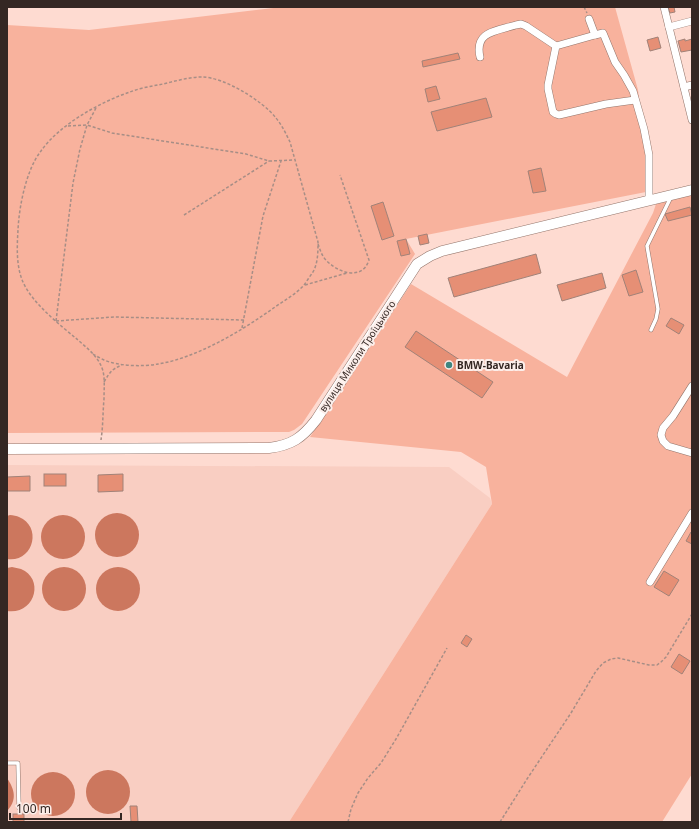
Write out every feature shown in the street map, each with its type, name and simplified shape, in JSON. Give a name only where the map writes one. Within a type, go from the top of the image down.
[{"type":"street","points":[[664,7],[692,120]]},
{"type":"street","points":[[589,19],[595,35]]},
{"type":"street","points":[[669,27],[692,22]]},
{"type":"street","points":[[480,57],[478,49],[479,43],[483,37],[489,33],[521,24],[556,46],[603,33],[615,62],[633,91],[644,129],[649,155],[649,201]]},
{"type":"street","points":[[556,46],[548,89],[553,112],[559,115],[606,104],[635,100]]},
{"type":"street","points":[[684,87],[692,85]]},
{"type":"street","name":"вулиця Миколи Троїцького","points":[[7,450],[269,448],[287,444],[297,440],[307,432],[316,420],[417,264],[442,251],[692,190]]},
{"type":"street","points":[[692,386],[673,416],[663,428],[661,435],[663,441],[668,446],[692,453]]},
{"type":"street","points":[[650,582],[692,513]]},
{"type":"lane","points":[[651,330],[656,319],[658,309],[647,246],[673,195]]},
{"type":"lane","points":[[7,763],[18,763],[19,808]]},
{"type":"path","points":[[99,449],[102,432],[104,382],[103,371],[99,361],[31,296],[23,282],[18,266],[18,219],[24,189],[33,164],[40,151],[66,126],[104,102],[131,91],[192,77],[210,77],[225,82],[248,95],[266,108],[276,118],[284,130],[290,142],[322,255],[326,261],[334,267],[342,272],[349,273]]},
{"type":"path","points":[[56,321],[72,183],[87,125],[98,106]]},
{"type":"path","points":[[66,126],[87,125],[112,133],[246,154],[269,161],[295,160]]},
{"type":"path","points":[[184,215],[269,161]]},
{"type":"path","points":[[242,328],[263,216],[281,161]]},
{"type":"path","points":[[304,285],[357,272],[362,270],[367,265],[369,260],[340,175]]},
{"type":"path","points":[[93,354],[104,360],[140,366],[178,360],[209,347],[254,322],[304,285],[314,270],[318,257],[318,242]]},
{"type":"path","points":[[56,321],[114,317],[244,320]]},
{"type":"path","points":[[104,382],[114,368],[124,364]]},
{"type":"path","points":[[500,822],[603,663],[611,659],[618,658],[649,665],[657,665],[666,657],[692,614]]},
{"type":"path","points":[[348,822],[351,808],[358,793],[381,763],[396,740],[447,648]]},
{"type":"shaded area","points":[[282,7],[615,7],[638,90],[651,191],[406,239],[415,254],[302,424],[289,432],[7,433],[7,25],[89,30]]},
{"type":"shaded area","points":[[692,192],[692,774],[662,822],[289,822],[492,504],[486,467],[461,452],[310,437],[411,284],[567,377],[653,213],[657,201]]},
{"type":"shaded area","points":[[7,465],[449,467],[490,498],[492,504],[289,822],[7,822]]},
{"type":"shaded area","points":[[113,513],[121,513],[133,519],[139,531],[139,539],[133,551],[121,557],[113,557],[101,551],[95,539],[95,531],[101,519]]},
{"type":"shaded area","points":[[14,515],[26,522],[31,528],[33,536],[29,550],[23,556],[16,559],[7,559],[7,516]]},
{"type":"shaded area","points":[[59,515],[67,515],[79,521],[85,533],[85,541],[79,553],[67,559],[59,559],[47,553],[41,541],[41,533],[47,521]]},
{"type":"shaded area","points":[[12,567],[21,569],[33,580],[34,595],[24,608],[17,611],[7,611],[7,568]]},
{"type":"shaded area","points":[[60,567],[68,567],[80,573],[86,585],[86,593],[80,605],[68,611],[60,611],[48,605],[42,593],[42,585],[48,573]]},
{"type":"shaded area","points":[[114,567],[122,567],[134,573],[140,585],[140,593],[134,605],[122,611],[114,611],[102,605],[96,593],[96,585],[102,573]]},
{"type":"shaded area","points":[[104,770],[112,770],[124,776],[130,788],[130,796],[124,808],[112,814],[104,814],[92,808],[86,796],[86,788],[92,776]]},
{"type":"shaded area","points":[[49,772],[57,772],[69,778],[75,790],[75,798],[69,810],[57,816],[49,816],[37,810],[31,798],[31,790],[37,778]]},
{"type":"shaded area","points":[[7,778],[12,787],[14,799],[7,811]]},
{"type":"building","points":[[668,7],[674,7],[675,12],[670,13]]},
{"type":"building","points":[[658,37],[661,48],[650,51],[647,40]]},
{"type":"building","points":[[685,39],[685,41],[692,39],[692,50],[681,52],[678,41]]},
{"type":"building","points":[[458,53],[460,59],[423,67],[422,61]]},
{"type":"building","points":[[436,86],[440,99],[428,102],[425,89]]},
{"type":"building","points":[[486,98],[492,117],[437,131],[431,112]]},
{"type":"building","points":[[541,168],[546,191],[533,193],[528,171]]},
{"type":"building","points":[[383,202],[394,236],[382,240],[371,206]]},
{"type":"building","points":[[690,207],[692,215],[668,221],[665,214]]},
{"type":"building","points":[[427,234],[429,243],[420,245],[418,236]]},
{"type":"building","points":[[406,239],[410,254],[401,256],[397,241]]},
{"type":"building","points":[[536,254],[541,273],[454,297],[448,278]]},
{"type":"building","points":[[636,270],[643,292],[629,296],[622,275]]},
{"type":"building","points":[[602,273],[606,288],[562,301],[557,285]]},
{"type":"building","points":[[671,318],[684,325],[679,334],[666,326]]},
{"type":"building","name":"BMW-Bavaria","points":[[416,331],[493,382],[482,398],[405,347]]},
{"type":"building","points":[[44,474],[66,474],[66,486],[44,486]]},
{"type":"building","points":[[123,474],[123,491],[98,492],[98,475]]},
{"type":"building","points":[[30,476],[30,491],[7,491],[7,477]]},
{"type":"building","points":[[692,532],[692,544],[686,541]]},
{"type":"building","points":[[664,571],[679,580],[669,596],[654,587]]},
{"type":"building","points":[[466,635],[472,639],[467,647],[461,643]]},
{"type":"building","points":[[679,654],[690,661],[682,674],[671,667]]},
{"type":"building","points":[[130,806],[137,806],[138,822],[131,822]]},
{"type":"building","points":[[13,814],[24,814],[24,822],[13,822]]},
{"type":"place","name":"BMW-Bavaria","points":[[449,365]]}]
